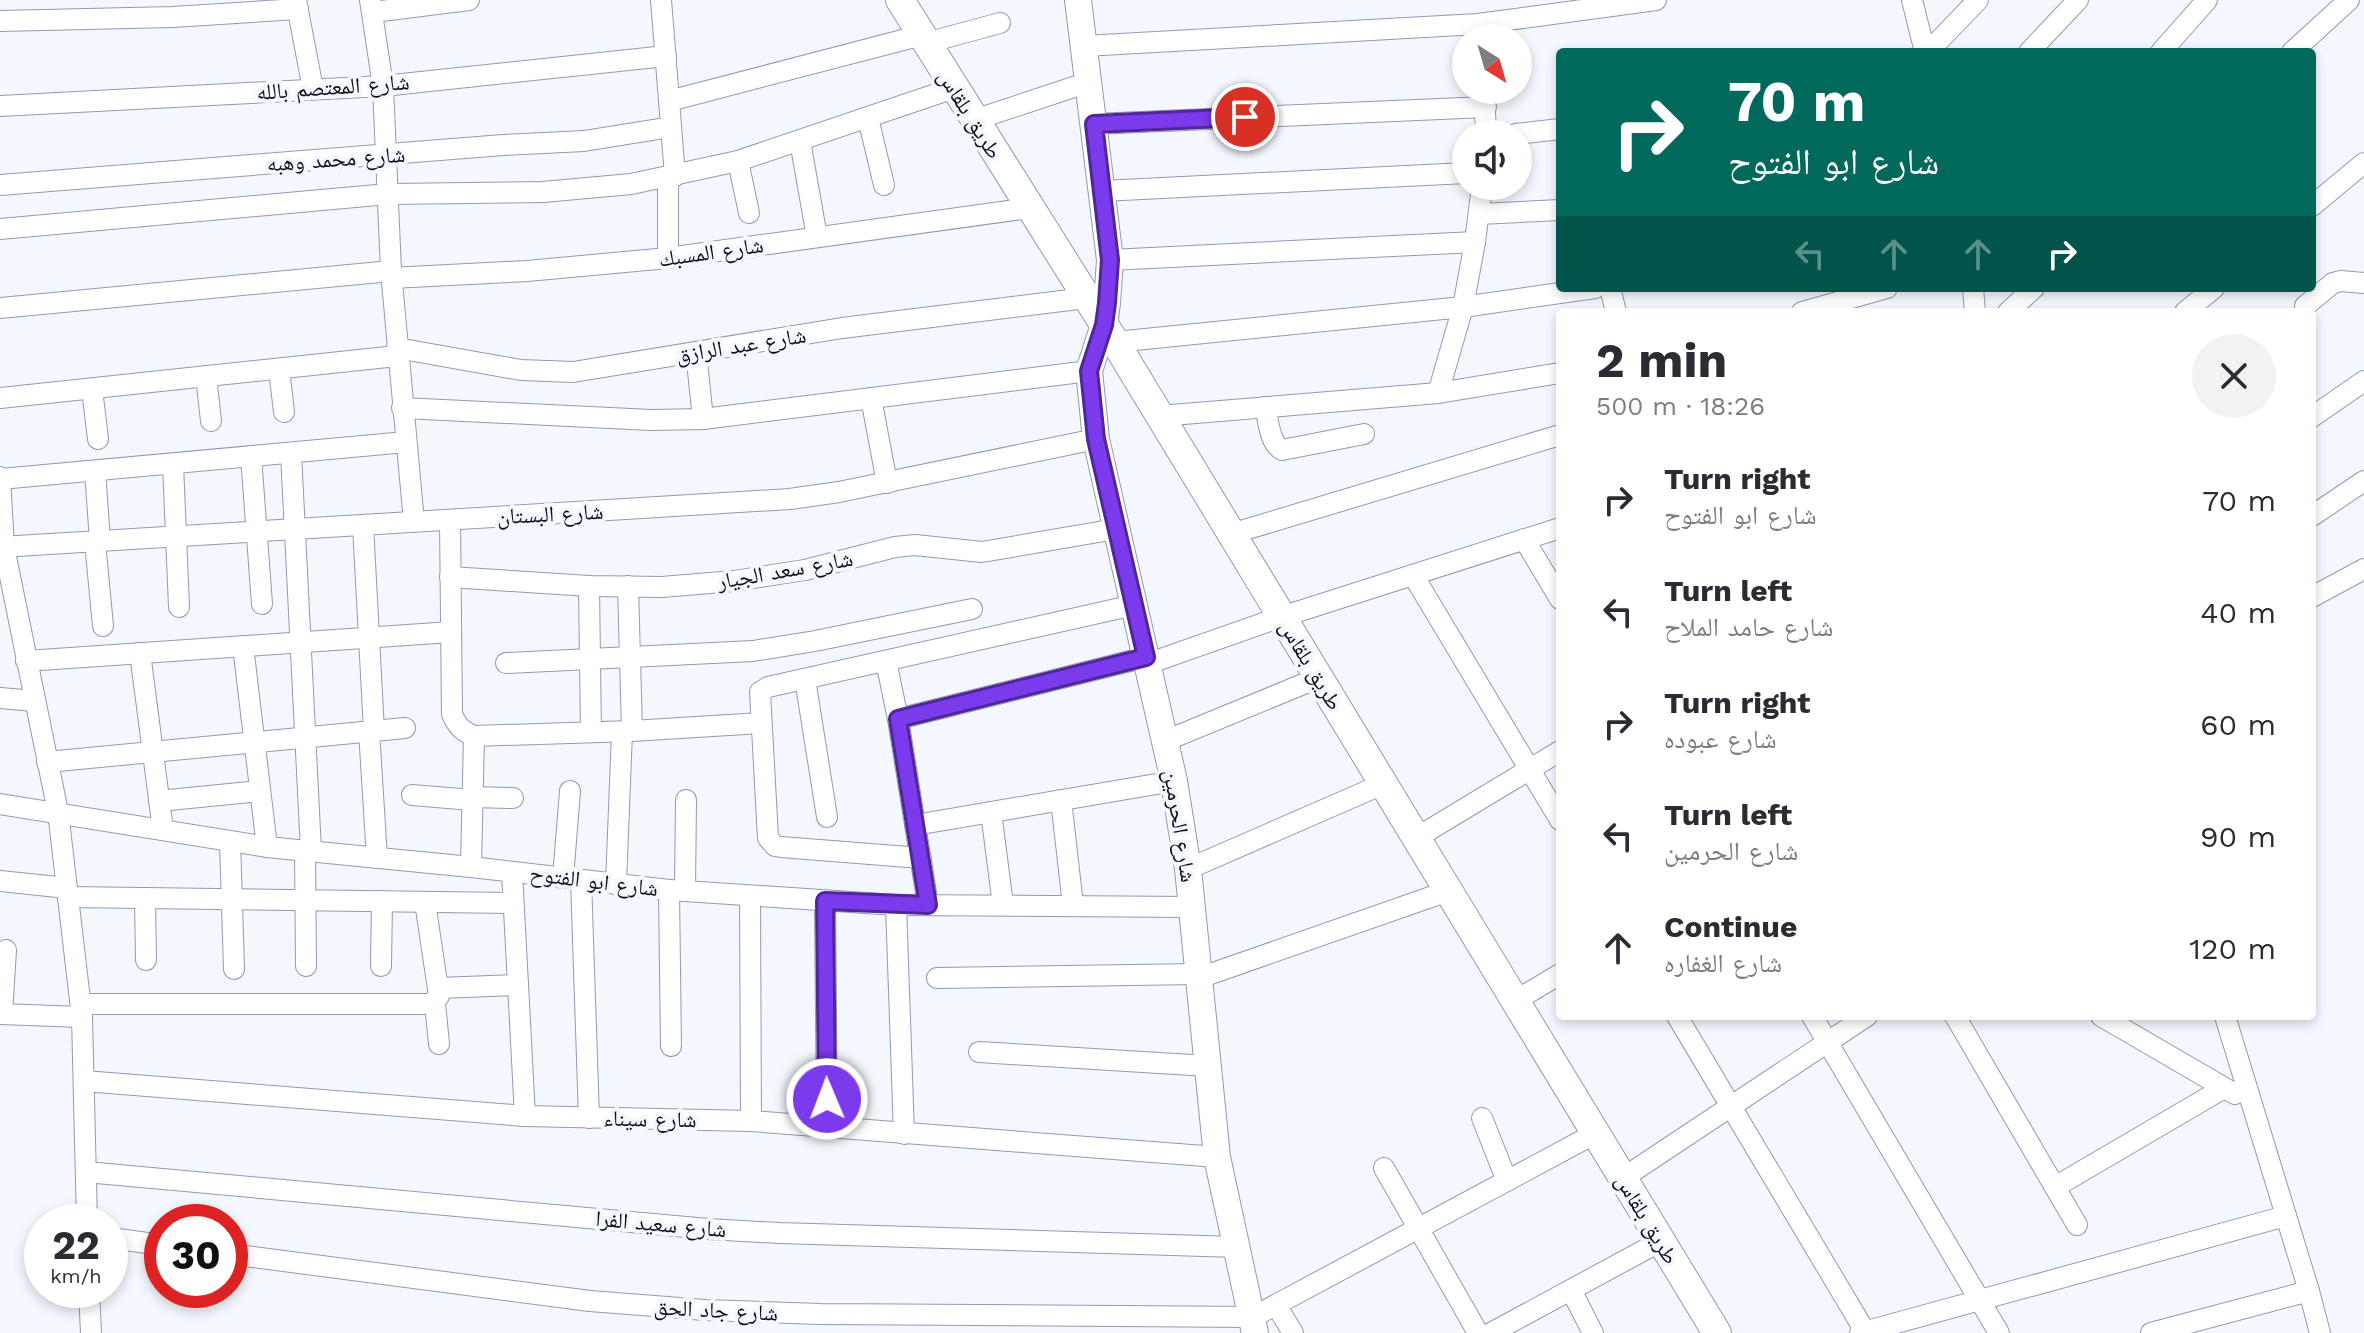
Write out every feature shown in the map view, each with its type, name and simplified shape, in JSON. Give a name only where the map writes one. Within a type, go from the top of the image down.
[{"type":"main road","name":"طريق بلقاس","points":[[900,0],[1109,334],[1717,1333]]},
{"type":"street","points":[[414,522],[391,275],[383,86],[372,6],[469,0]]},
{"type":"street","points":[[661,0],[671,127],[668,258]]},
{"type":"street","name":"شارع الحرمين","points":[[1078,0],[1110,260],[1107,303],[1109,334],[1089,371],[1096,439],[1174,781],[1188,869],[1217,1157],[1237,1247],[1262,1318]]},
{"type":"street","points":[[1488,24],[1507,10],[1656,0]]},
{"type":"street","points":[[1912,0],[1925,48]]},
{"type":"street","points":[[1930,48],[1978,0]]},
{"type":"street","points":[[2033,48],[2078,0]]},
{"type":"street","points":[[2165,48],[2207,0]]},
{"type":"street","points":[[2296,48],[2349,0]]},
{"type":"street","points":[[0,21],[173,17],[297,4],[313,89]]},
{"type":"street","points":[[669,101],[1000,23]]},
{"type":"street","points":[[1084,46],[1452,32]]},
{"type":"street","name":"شارع المعتصم بالله","points":[[0,106],[383,86],[666,56]]},
{"type":"street","points":[[974,120],[1089,82]]},
{"type":"street","points":[[0,229],[388,194],[587,189],[671,176],[738,161],[954,88]]},
{"type":"street","points":[[1094,124],[1452,100]]},
{"type":"street","points":[[868,118],[884,185]]},
{"type":"street","name":"شارع محمد وهبه","points":[[0,185],[584,141],[671,127]]},
{"type":"street","points":[[1532,132],[1556,129]]},
{"type":"street","points":[[800,141],[817,237]]},
{"type":"street","points":[[738,161],[749,213]]},
{"type":"street","points":[[2316,203],[2364,163]]},
{"type":"street","points":[[1102,191],[1452,174]]},
{"type":"street","points":[[1438,393],[1463,307],[1480,200]]},
{"type":"street","name":"شارع المسبك","points":[[0,308],[391,275],[527,271],[668,258],[1029,208]]},
{"type":"street","points":[[1479,214],[1556,210]]},
{"type":"street","points":[[1110,260],[1475,242]]},
{"type":"street","points":[[2305,306],[2333,283],[2364,283]]},
{"type":"street","points":[[1109,334],[1463,307],[1567,292]]},
{"type":"street","points":[[1816,308],[1873,292]]},
{"type":"street","points":[[2012,308],[2030,292]]},
{"type":"street","points":[[2190,308],[2209,292]]},
{"type":"street","name":"شارع عبد الرازق","points":[[0,398],[279,369],[397,352],[521,370],[598,369],[842,328],[1086,298]]},
{"type":"street","points":[[696,352],[703,419]]},
{"type":"street","points":[[279,369],[284,412]]},
{"type":"street","points":[[402,408],[651,420],[703,419],[1089,371]]},
{"type":"street","points":[[1159,416],[1438,393],[1556,374]]},
{"type":"street","points":[[206,376],[211,421]]},
{"type":"street","points":[[2316,414],[2364,381]]},
{"type":"street","points":[[92,389],[98,439]]},
{"type":"street","points":[[871,398],[887,483]]},
{"type":"street","points":[[1265,407],[1272,439],[1275,446],[1282,450],[1364,434]]},
{"type":"street","points":[[1231,534],[1556,436]]},
{"type":"street","name":"شارع البستان","points":[[2,547],[741,504],[839,492],[1096,439]]},
{"type":"street","points":[[87,1204],[82,1010],[58,812],[26,661],[10,627],[2,547],[0,478],[406,442]]},
{"type":"street","points":[[291,453],[306,737],[306,966]]},
{"type":"street","points":[[251,456],[262,604]]},
{"type":"street","points":[[173,464],[179,607]]},
{"type":"street","points":[[95,471],[103,626]]},
{"type":"street","points":[[2316,513],[2364,481]]},
{"type":"street","points":[[450,520],[452,714],[464,732],[474,736],[761,723]]},
{"type":"street","points":[[363,525],[377,858]]},
{"type":"street","name":"شارع سعد الجيار","points":[[450,577],[589,586],[662,587],[734,581],[805,570],[895,547],[915,545],[982,552],[1116,529]]},
{"type":"street","points":[[898,719],[1147,661],[1556,529]]},
{"type":"street","points":[[1524,539],[1556,592]]},
{"type":"street","points":[[2316,595],[2364,569]]},
{"type":"street","points":[[1413,575],[1556,813]]},
{"type":"street","points":[[589,586],[591,732]]},
{"type":"street","points":[[616,884],[630,657],[628,586]]},
{"type":"street","points":[[921,858],[775,846],[768,838],[760,692],[768,687],[1134,605]]},
{"type":"street","points":[[506,663],[753,651],[972,609]]},
{"type":"street","points":[[26,661],[451,632]]},
{"type":"street","points":[[243,646],[267,847]]},
{"type":"street","points":[[140,653],[163,830]]},
{"type":"street","points":[[886,661],[928,905]]},
{"type":"street","points":[[1165,741],[1318,678]]},
{"type":"street","points":[[805,679],[827,817]]},
{"type":"street","points":[[0,698],[34,701]]},
{"type":"street","points":[[47,762],[405,728]]},
{"type":"street","points":[[471,867],[474,736]]},
{"type":"street","points":[[1416,838],[1556,753]]},
{"type":"street","points":[[915,825],[1174,781]]},
{"type":"street","points":[[1188,869],[1383,784]]},
{"type":"street","points":[[159,801],[260,791]]},
{"type":"street","points":[[570,791],[572,879],[589,1118]]},
{"type":"street","points":[[412,795],[513,798]]},
{"type":"street","points":[[671,1046],[677,891],[686,800]]},
{"type":"street","points":[[1061,800],[1073,905]]},
{"type":"street","name":"شارع ابو الفتوح","points":[[0,804],[267,847],[677,891],[896,905],[1192,907]]},
{"type":"street","points":[[991,812],[1003,905]]},
{"type":"street","points":[[230,841],[234,969]]},
{"type":"street","points":[[512,872],[525,1116]]},
{"type":"street","points":[[0,881],[68,893],[145,898],[513,903]]},
{"type":"street","points":[[937,978],[1199,976],[1448,891]]},
{"type":"street","points":[[750,896],[751,1121]]},
{"type":"street","points":[[145,898],[146,960]]},
{"type":"street","points":[[381,966],[382,901]]},
{"type":"street","points":[[825,901],[827,1128]]},
{"type":"street","points":[[425,902],[439,1044]]},
{"type":"street","points":[[896,905],[904,1134]]},
{"type":"street","points":[[6,950],[1,1014],[436,996],[518,985]]},
{"type":"street","points":[[1515,1001],[1556,976]]},
{"type":"street","points":[[1679,1020],[1863,1333],[2286,1216]]},
{"type":"street","points":[[1814,1020],[1999,1333]]},
{"type":"street","points":[[1623,1178],[1861,1020]]},
{"type":"street","points":[[1957,1020],[2077,1225]]},
{"type":"street","points":[[2108,1020],[2252,1104]]},
{"type":"street","points":[[2226,1020],[2320,1333]]},
{"type":"street","points":[[979,1052],[1208,1066]]},
{"type":"street","name":"شارع سيناء","points":[[84,1081],[525,1116],[751,1121],[1217,1157]]},
{"type":"street","points":[[2055,1187],[2224,1088]]},
{"type":"street","points":[[1482,1118],[1507,1181]]},
{"type":"street","points":[[1262,1318],[1418,1228],[1596,1133]]},
{"type":"street","points":[[1384,1168],[1478,1333]]},
{"type":"street","name":"شارع سعيد الفرا","points":[[86,1172],[708,1229],[1237,1247]]},
{"type":"street","points":[[1491,1333],[1661,1241]]},
{"type":"street","name":"شارع جاد الحق","points":[[248,1256],[590,1301],[691,1309],[762,1313],[1262,1318]]},
{"type":"street","points":[[1571,1290],[1593,1333]]},
{"type":"street","points":[[2151,1333],[2309,1291]]},
{"type":"street","points":[[90,1308],[91,1333]]},
{"type":"street","points":[[1262,1318],[1293,1333]]},
{"type":"route","points":[[827,1099],[825,901],[928,905],[898,719],[1146,657],[1096,439],[1089,371],[1104,325],[1110,260],[1094,124],[1245,117]]}]
